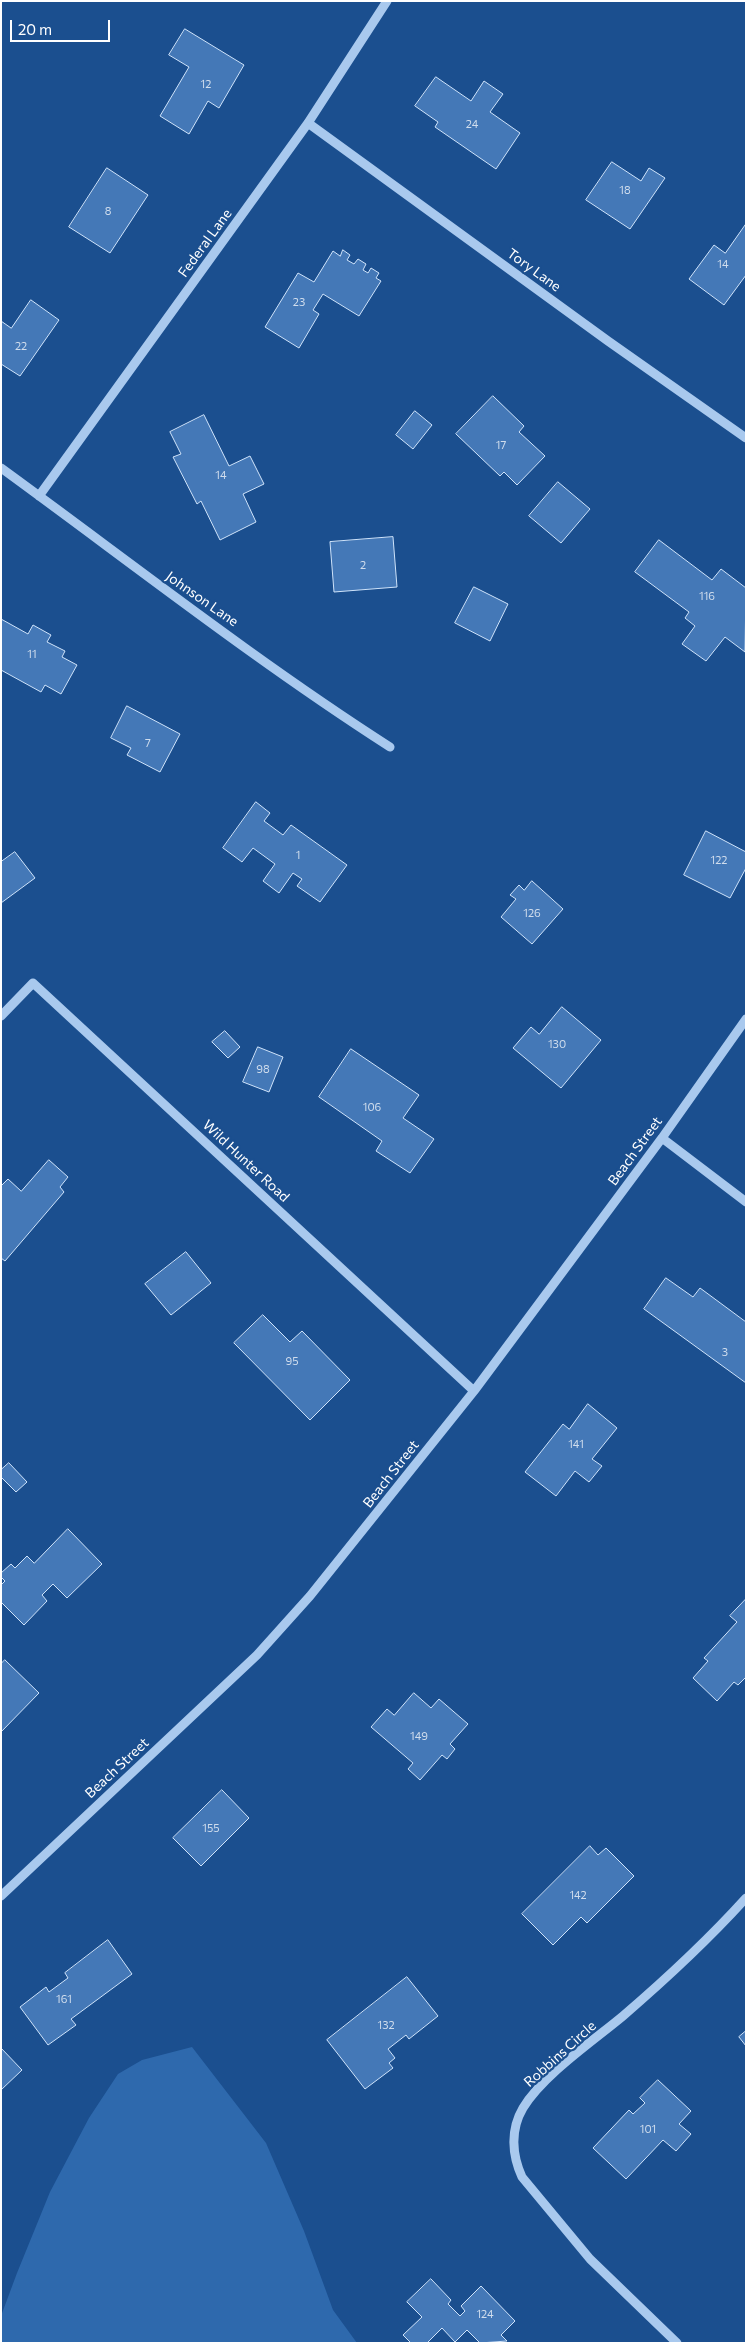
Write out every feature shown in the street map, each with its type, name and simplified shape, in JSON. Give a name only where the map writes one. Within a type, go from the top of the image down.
[{"type":"street","name":"Federal Lane","points":[[39,496],[308,123],[387,1]]},
{"type":"street","name":"Tory Lane","points":[[308,123],[608,341],[746,438]]},
{"type":"street","name":"Johnson Lane","points":[[1,468],[142,574],[318,701],[390,747]]},
{"type":"street","name":"Wild Hunter Road","points":[[1,1016],[33,983],[474,1391]]},
{"type":"street","name":"Beach Street","points":[[1,1896],[257,1655],[342,1558],[474,1391],[662,1138],[746,1019]]},
{"type":"street","points":[[662,1138],[746,1202]]},
{"type":"street","name":"Robbins Circle","points":[[677,2343],[590,2259],[522,2177],[516,2163],[514,2146],[515,2127],[523,2108],[554,2074],[647,1994],[720,1927],[746,1898]]},
{"type":"shaded area","points":[[192,2047],[266,2143],[304,2231],[333,2310],[357,2343],[1,2343],[1,2316],[17,2273],[50,2192],[89,2118],[118,2074],[142,2060]]},
{"type":"building","points":[[185,29],[244,65],[219,108],[208,101],[189,134],[160,116],[189,67],[169,55]]},
{"type":"building","points":[[436,77],[471,101],[484,81],[503,94],[490,112],[520,133],[496,169],[435,127],[438,122],[415,106]]},
{"type":"building","points":[[612,162],[641,181],[649,168],[665,178],[630,229],[586,200]]},
{"type":"building","points":[[107,168],[148,195],[110,253],[69,227]]},
{"type":"building","points":[[746,224],[746,275],[724,305],[689,279],[714,245],[725,253]]},
{"type":"building","points":[[343,250],[350,255],[347,260],[354,264],[358,259],[366,264],[363,270],[368,273],[371,268],[379,273],[376,278],[381,281],[359,316],[323,294],[313,310],[319,314],[299,348],[265,327],[298,273],[314,282],[333,251],[340,256]]},
{"type":"building","points":[[31,300],[59,320],[20,376],[1,364],[1,321],[11,328]]},
{"type":"building","points":[[493,396],[524,426],[519,432],[545,456],[517,485],[504,472],[500,476],[456,434]]},
{"type":"building","points":[[415,411],[432,425],[413,449],[396,435]]},
{"type":"building","points":[[204,415],[229,466],[250,456],[264,484],[243,494],[256,522],[220,540],[201,501],[197,504],[173,457],[181,454],[170,432]]},
{"type":"building","points":[[558,482],[590,509],[561,543],[529,516]]},
{"type":"building","points":[[393,537],[397,587],[334,592],[330,542]]},
{"type":"building","points":[[659,540],[712,580],[721,569],[746,588],[745,652],[725,637],[706,661],[682,644],[695,626],[685,618],[689,612],[635,572]]},
{"type":"building","points":[[474,587],[508,604],[490,641],[455,623]]},
{"type":"building","points":[[1,619],[28,634],[33,625],[51,635],[47,642],[65,651],[62,657],[77,665],[61,694],[45,685],[41,692],[1,670]]},
{"type":"building","points":[[127,706],[180,734],[160,772],[127,755],[131,748],[111,738]]},
{"type":"building","points":[[256,802],[270,813],[264,821],[283,835],[291,825],[347,865],[320,902],[297,886],[302,879],[293,873],[279,893],[263,881],[275,864],[253,848],[242,862],[223,848]]},
{"type":"building","points":[[706,831],[746,852],[746,868],[730,898],[684,875]]},
{"type":"building","points":[[15,852],[35,878],[1,903],[1,862]]},
{"type":"building","points":[[532,881],[563,909],[532,944],[501,917],[516,899],[510,895],[519,885],[524,890]]},
{"type":"building","points":[[562,1007],[601,1040],[561,1088],[513,1048],[531,1027],[539,1034]]},
{"type":"building","points":[[225,1031],[240,1047],[228,1058],[212,1042]]},
{"type":"building","points":[[258,1047],[283,1057],[269,1092],[243,1082]]},
{"type":"building","points":[[351,1049],[419,1095],[403,1118],[434,1139],[410,1173],[376,1151],[382,1141],[319,1097]]},
{"type":"building","points":[[49,1160],[68,1177],[60,1187],[64,1192],[5,1261],[1,1258],[1,1186],[8,1179],[21,1191]]},
{"type":"building","points":[[186,1252],[211,1283],[171,1315],[145,1284]]},
{"type":"building","points":[[666,1278],[693,1297],[700,1288],[746,1322],[746,1383],[644,1309]]},
{"type":"building","points":[[263,1315],[290,1342],[302,1331],[350,1380],[310,1420],[234,1343]]},
{"type":"building","points":[[588,1404],[617,1428],[592,1459],[602,1466],[589,1482],[575,1471],[556,1496],[525,1472],[563,1424],[569,1429]]},
{"type":"building","points":[[9,1463],[27,1482],[16,1492],[1,1477],[1,1470]]},
{"type":"building","points":[[68,1529],[102,1564],[67,1598],[53,1584],[42,1595],[47,1601],[24,1625],[1,1602],[1,1585],[5,1581],[1,1577],[1,1573],[11,1564],[15,1568],[27,1556],[34,1563]]},
{"type":"building","points":[[746,1599],[746,1677],[738,1685],[734,1682],[717,1701],[693,1678],[708,1661],[704,1658],[737,1622],[730,1616]]},
{"type":"building","points":[[5,1660],[39,1693],[1,1732],[1,1664]]},
{"type":"building","points":[[414,1693],[431,1708],[439,1699],[468,1724],[450,1744],[455,1749],[447,1759],[442,1755],[420,1780],[408,1769],[413,1763],[371,1727],[387,1709],[394,1715]]},
{"type":"building","points":[[222,1790],[249,1818],[201,1866],[173,1838]]},
{"type":"building","points":[[590,1846],[598,1855],[606,1848],[634,1876],[587,1923],[581,1917],[553,1945],[522,1914]]},
{"type":"building","points":[[108,1940],[132,1974],[71,2019],[76,2025],[48,2045],[20,2007],[46,1987],[49,1992],[68,1978],[65,1973]]},
{"type":"building","points":[[407,1977],[438,2016],[409,2039],[406,2035],[388,2049],[395,2058],[389,2063],[393,2068],[365,2089],[327,2040]]},
{"type":"building","points":[[746,2031],[746,2046],[739,2037]]},
{"type":"building","points":[[1,2048],[22,2070],[1,2090]]},
{"type":"building","points":[[658,2080],[691,2111],[679,2124],[691,2134],[676,2151],[663,2140],[626,2179],[593,2148],[629,2110],[633,2114],[645,2103],[640,2098]]},
{"type":"building","points":[[431,2279],[451,2300],[448,2304],[460,2316],[465,2311],[461,2306],[481,2286],[515,2321],[501,2335],[507,2341],[480,2343],[467,2330],[455,2342],[442,2328],[427,2343],[411,2343],[403,2335],[422,2317],[407,2302]]}]
